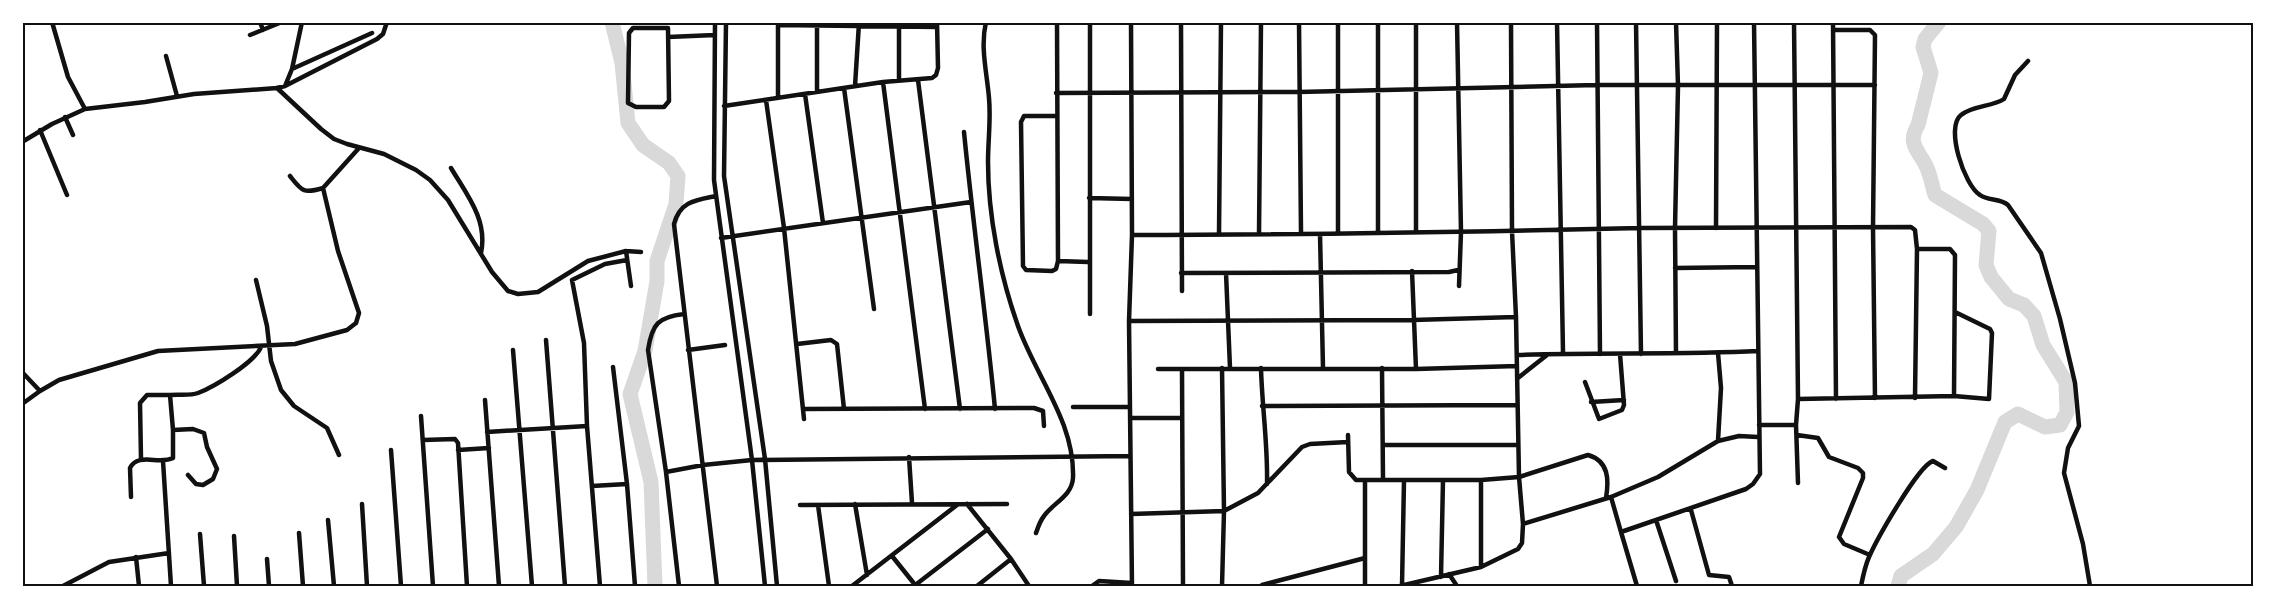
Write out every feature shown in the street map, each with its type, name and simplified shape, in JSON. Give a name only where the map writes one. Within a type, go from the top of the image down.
[{"type":"street","points":[[52,22],[68,77],[85,109]]},
{"type":"street","points":[[260,22],[263,30]]},
{"type":"street","points":[[250,35],[282,22]]},
{"type":"street","points":[[285,86],[292,69],[302,22]]},
{"type":"street","points":[[23,141],[65,117],[85,109],[177,96],[285,86],[377,39],[383,34],[387,22]]},
{"type":"street","points":[[714,22],[714,180],[752,460],[765,586]]},
{"type":"street","points":[[726,22],[724,176],[765,460],[777,586]]},
{"type":"street","points":[[986,22],[983,36],[989,98],[988,163],[990,203],[1003,272],[1018,326],[1062,418],[1072,456],[1073,480],[1066,496],[1044,516],[1036,533]]},
{"type":"street","points":[[1056,116],[1024,116],[1021,122],[1023,266],[1026,270],[1052,271],[1056,268],[1058,261],[1057,22]]},
{"type":"street","points":[[1090,22],[1088,262],[1090,314]]},
{"type":"street","points":[[1092,586],[1099,581],[1132,585],[1129,407],[1132,235],[1131,22]]},
{"type":"street","points":[[1181,22],[1183,91],[1182,291]]},
{"type":"street","points":[[1219,234],[1221,22]]},
{"type":"street","points":[[1259,234],[1260,22]]},
{"type":"street","points":[[1299,22],[1298,92],[1301,233]]},
{"type":"street","points":[[1338,22],[1338,233]]},
{"type":"street","points":[[1378,22],[1378,232]]},
{"type":"street","points":[[1416,22],[1416,232]]},
{"type":"street","points":[[1457,22],[1461,232],[1458,270],[1459,286]]},
{"type":"street","points":[[1404,480],[1401,586],[1481,567],[1518,549],[1522,543],[1524,524],[1519,477],[1518,378],[1512,231],[1511,22]]},
{"type":"street","points":[[1557,22],[1563,352]]},
{"type":"street","points":[[1597,22],[1596,85],[1600,231],[1600,354]]},
{"type":"street","points":[[1636,22],[1641,354]]},
{"type":"street","points":[[1676,22],[1678,86],[1675,228],[1676,353]]},
{"type":"street","points":[[1716,228],[1718,22]]},
{"type":"street","points":[[1621,532],[1691,510],[1746,489],[1754,484],[1760,474],[1758,437],[1754,22]]},
{"type":"street","points":[[1794,22],[1798,483]]},
{"type":"street","points":[[1833,22],[1833,226],[1836,398]]},
{"type":"street","points":[[724,106],[766,100],[882,82],[932,78],[938,68],[937,25],[778,24],[778,98]]},
{"type":"street","points":[[816,24],[817,92]]},
{"type":"street","points":[[855,86],[859,24]]},
{"type":"street","points":[[668,25],[667,104],[660,108],[630,106],[627,101],[630,30],[636,27],[668,25]]},
{"type":"street","points":[[898,25],[899,80]]},
{"type":"street","points":[[1833,30],[1873,32],[1875,39],[1873,228],[1875,398]]},
{"type":"street","points":[[292,69],[372,33]]},
{"type":"street","points":[[668,37],[714,35]]},
{"type":"street","points":[[166,56],[177,96]]},
{"type":"street","points":[[2028,61],[2015,75],[2004,99],[1966,112],[1958,118],[1955,125],[1957,147],[1962,166],[1970,184],[1980,195],[2003,201],[2008,205],[2041,254],[2060,319],[2075,383],[2079,426],[2068,448],[2064,473],[2083,544],[2090,586]]},
{"type":"street","points":[[918,80],[960,409]]},
{"type":"street","points":[[882,82],[925,409]]},
{"type":"street","points":[[1056,93],[1298,92],[1596,85],[1875,85]]},
{"type":"street","points":[[277,88],[321,130],[334,139],[384,154],[416,170],[430,180],[455,211],[504,288],[512,293],[538,292],[588,261],[626,251],[641,252]]},
{"type":"street","points":[[844,88],[874,309]]},
{"type":"street","points":[[805,94],[823,223]]},
{"type":"street","points":[[766,100],[784,228],[804,419]]},
{"type":"street","points":[[65,117],[73,135]]},
{"type":"street","points":[[40,130],[67,195]]},
{"type":"street","points":[[964,132],[970,202],[985,305],[995,408]]},
{"type":"street","points":[[290,176],[300,189],[305,192],[323,188],[359,148]]},
{"type":"street","points":[[451,168],[480,220],[484,234],[481,253]]},
{"type":"street","points":[[22,404],[59,380],[158,351],[295,344],[342,332],[352,327],[358,319],[359,313],[338,251],[323,188]]},
{"type":"street","points":[[716,196],[688,203],[676,216],[674,224],[717,586]]},
{"type":"street","points":[[1089,198],[1132,199]]},
{"type":"street","points":[[721,238],[970,202]]},
{"type":"street","points":[[1132,235],[1600,231],[1640,228],[1756,229],[1833,226],[1914,228],[1916,249],[1915,398]]},
{"type":"street","points":[[1320,234],[1323,368]]},
{"type":"street","points":[[1916,249],[1950,249],[1954,252],[1954,396]]},
{"type":"street","points":[[626,251],[631,286]]},
{"type":"street","points":[[600,586],[587,426],[584,343],[572,280],[605,264],[627,260]]},
{"type":"street","points":[[1058,261],[1088,262]]},
{"type":"street","points":[[1675,268],[1756,267]]},
{"type":"street","points":[[1181,273],[1412,270],[1450,272],[1458,270]]},
{"type":"street","points":[[1412,270],[1416,369]]},
{"type":"street","points":[[1226,273],[1230,368]]},
{"type":"street","points":[[256,280],[270,346],[271,361],[285,396],[299,410],[324,425],[339,455]]},
{"type":"street","points":[[1798,399],[1954,396],[1990,398],[1992,333],[1990,329],[1955,312]]},
{"type":"street","points":[[679,586],[666,472],[648,350],[652,332],[658,324],[667,316],[684,314]]},
{"type":"street","points":[[1129,321],[1413,320],[1516,317]]},
{"type":"street","points":[[546,340],[565,586]]},
{"type":"street","points":[[797,344],[831,340],[837,344],[844,409]]},
{"type":"street","points":[[688,350],[725,345]]},
{"type":"street","points":[[141,459],[140,403],[147,395],[198,393],[234,374],[253,359],[261,347]]},
{"type":"street","points":[[513,350],[532,586]]},
{"type":"street","points":[[1517,355],[1563,352],[1641,354],[1758,351]]},
{"type":"street","points":[[1718,353],[1721,388],[1718,441]]},
{"type":"street","points":[[1518,378],[1548,354]]},
{"type":"street","points":[[1585,382],[1596,414],[1601,419],[1622,410],[1624,400],[1620,354]]},
{"type":"street","points":[[1158,369],[1416,369],[1517,366]]},
{"type":"street","points":[[613,367],[627,484],[634,586]]},
{"type":"street","points":[[1222,368],[1224,511],[1222,586]]},
{"type":"street","points":[[1262,368],[1262,406],[1268,461],[1267,484]]},
{"type":"street","points":[[1382,368],[1383,480]]},
{"type":"street","points":[[1182,369],[1184,586]]},
{"type":"street","points":[[22,372],[40,391]]},
{"type":"street","points":[[131,497],[130,468],[132,464],[141,459],[163,461],[172,458],[174,454],[170,395]]},
{"type":"street","points":[[485,400],[499,586]]},
{"type":"street","points":[[1591,402],[1624,400]]},
{"type":"street","points":[[1262,406],[1517,405]]},
{"type":"street","points":[[1073,407],[1129,407]]},
{"type":"street","points":[[803,409],[995,408],[1040,410],[1044,414],[1044,426]]},
{"type":"street","points":[[421,416],[433,586]]},
{"type":"street","points":[[1130,418],[1182,418]]},
{"type":"street","points":[[1759,425],[1796,425]]},
{"type":"street","points":[[487,432],[587,426]]},
{"type":"street","points":[[173,430],[193,429],[204,433],[207,446],[218,469],[214,479],[203,485],[196,484],[188,475]]},
{"type":"street","points":[[1348,435],[1349,472],[1356,480],[1365,481],[1481,480],[1519,477],[1588,455],[1596,458],[1603,463],[1608,482],[1609,498],[1637,586]]},
{"type":"street","points":[[1798,435],[1818,438],[1829,457],[1858,468],[1863,473],[1863,478],[1839,536],[1844,544],[1870,555]]},
{"type":"street","points":[[1524,524],[1609,498],[1658,476],[1718,441],[1739,436],[1758,437]]},
{"type":"street","points":[[423,440],[455,439],[458,450],[467,586]]},
{"type":"street","points":[[1131,514],[1224,511],[1258,493],[1302,447],[1310,444],[1348,442]]},
{"type":"street","points":[[1383,445],[1518,445]]},
{"type":"street","points":[[458,450],[488,448]]},
{"type":"street","points":[[391,450],[401,586]]},
{"type":"street","points":[[666,472],[703,465],[752,460],[1130,456]]},
{"type":"street","points":[[909,457],[912,503]]},
{"type":"street","points":[[163,461],[171,586]]},
{"type":"street","points":[[1861,586],[1870,555],[1896,508],[1923,468],[1933,461],[1945,468]]},
{"type":"street","points":[[1441,576],[1443,480]]},
{"type":"street","points":[[1481,480],[1481,567]]},
{"type":"street","points":[[1365,481],[1365,586]]},
{"type":"street","points":[[592,486],[627,484]]},
{"type":"street","points":[[362,504],[367,586]]},
{"type":"street","points":[[855,504],[867,575]]},
{"type":"street","points":[[967,504],[988,529],[1029,586]]},
{"type":"street","points":[[800,505],[1007,504]]},
{"type":"street","points":[[818,505],[829,586]]},
{"type":"street","points":[[852,586],[956,505]]},
{"type":"street","points":[[1691,510],[1709,575],[1728,577],[1732,586]]},
{"type":"street","points":[[328,520],[334,586]]},
{"type":"street","points":[[1656,520],[1676,581]]},
{"type":"street","points":[[892,556],[916,586],[988,529]]},
{"type":"street","points":[[299,533],[303,586]]},
{"type":"street","points":[[200,534],[204,586]]},
{"type":"street","points":[[234,536],[237,586]]},
{"type":"street","points":[[63,586],[104,564],[168,553]]},
{"type":"street","points":[[136,557],[139,586]]},
{"type":"street","points":[[1255,586],[1262,586],[1365,558]]},
{"type":"street","points":[[267,559],[269,586]]},
{"type":"street","points":[[977,586],[1010,559]]},
{"type":"street","points":[[1449,574],[1457,586]]},
{"type":"waterway","points":[[612,22],[622,63],[628,123],[643,145],[669,163],[678,176],[676,204],[657,261],[657,281],[645,351],[630,394],[651,482],[655,586]]},
{"type":"waterway","points":[[1898,586],[1901,576],[1933,554],[1956,527],[1977,490],[2005,422],[2018,414],[2045,427],[2060,425],[2067,412],[2066,382],[2043,345],[2034,316],[2024,305],[2009,299],[1991,277],[1986,265],[1989,231],[1983,224],[1935,195],[1930,175],[1915,148],[1913,138],[1931,73],[1923,47],[1925,39],[1939,22]]}]
